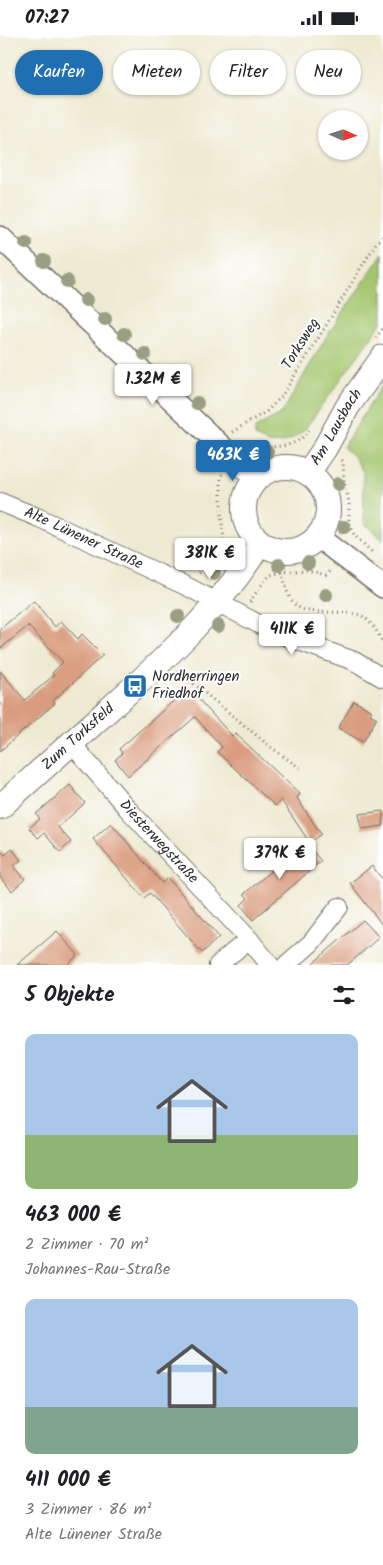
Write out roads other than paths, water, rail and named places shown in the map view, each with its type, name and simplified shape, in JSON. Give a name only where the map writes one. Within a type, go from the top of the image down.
[{"type":"main road","name":"Am Lausbach","points":[[308,473],[315,442],[348,406],[378,350]]},
{"type":"main road","points":[[281,467],[295,468],[308,473],[321,486],[328,503],[327,521],[323,530],[306,547],[290,552],[274,550],[260,543],[248,529],[244,512],[246,494],[256,479],[268,471],[281,467]]},
{"type":"main road","points":[[218,602],[246,566],[260,543]]},
{"type":"main road","name":"Zum Torksfeld","points":[[0,807],[164,659],[218,602]]},
{"type":"street","points":[[0,237],[256,479]]},
{"type":"street","name":"Alte Lünener Straße","points":[[0,502],[37,517],[188,587],[274,632],[354,661],[383,678]]},
{"type":"street","points":[[318,537],[383,587]]},
{"type":"street","name":"Diesterwegstraße","points":[[71,743],[127,808],[250,939],[270,965]]},
{"type":"street","points":[[286,965],[311,943],[339,907]]},
{"type":"street","points":[[218,965],[250,939]]},
{"type":"place","name":"Nordherringen Friedhof","points":[[135,686]]}]
